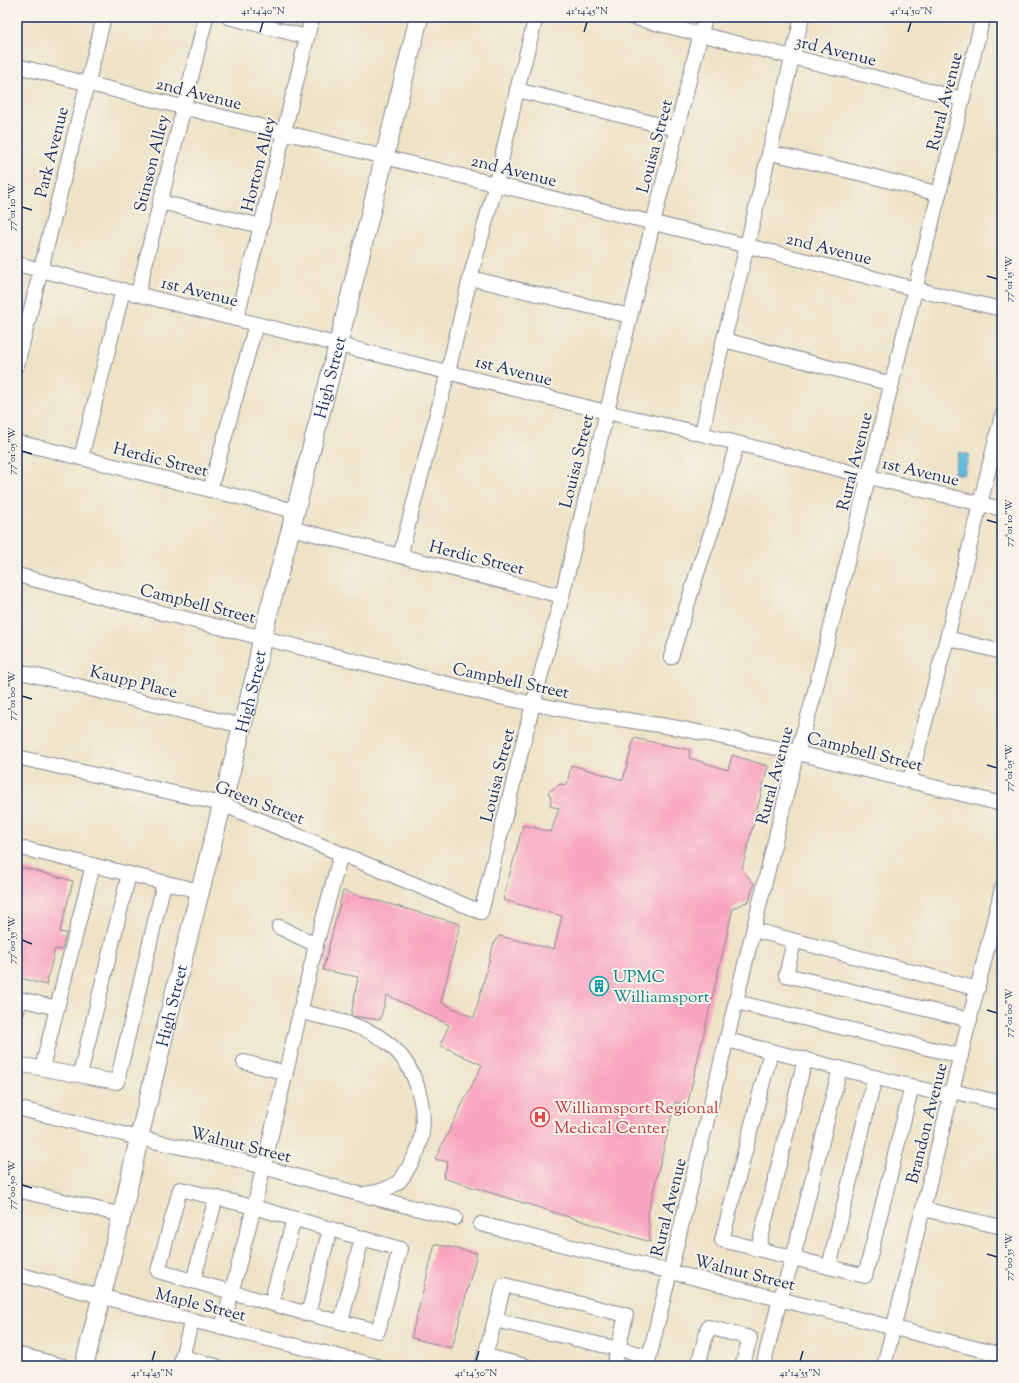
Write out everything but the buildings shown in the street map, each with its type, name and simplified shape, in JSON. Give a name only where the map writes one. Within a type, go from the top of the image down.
[{"type":"main road","name":"High Street","points":[[84,1366],[200,891],[256,672],[262,637],[338,345],[419,17]]},
{"type":"street","name":"Park Avenue","points":[[17,365],[104,17]]},
{"type":"street","name":"Stinson Alley","points":[[138,293],[206,17]]},
{"type":"street","points":[[228,17],[308,37]]},
{"type":"street","name":"Horton Alley","points":[[236,319],[261,226],[312,17]]},
{"type":"street","points":[[400,556],[448,372],[470,278],[496,184],[517,90],[536,17]]},
{"type":"street","name":"3rd Avenue","points":[[631,17],[962,99]]},
{"type":"street","name":"Louisa Street","points":[[481,912],[533,704],[562,596],[652,223],[705,17]]},
{"type":"street","points":[[702,434],[713,380],[771,153],[802,17]]},
{"type":"street","name":"Rural Avenue","points":[[648,1361],[797,752],[812,703],[983,17]]},
{"type":"street","name":"2nd Avenue","points":[[17,66],[1002,309]]},
{"type":"street","points":[[517,90],[677,129]]},
{"type":"street","points":[[771,153],[872,176],[939,194]]},
{"type":"street","points":[[160,202],[261,226]]},
{"type":"street","name":"1st Avenue","points":[[17,264],[138,293],[606,412],[702,434],[869,477],[1002,509]]},
{"type":"street","points":[[470,278],[630,316]]},
{"type":"street","points":[[81,458],[123,290]]},
{"type":"street","points":[[210,490],[256,324]]},
{"type":"street","points":[[724,340],[892,384]]},
{"type":"street","points":[[910,780],[1002,415]]},
{"type":"street","name":"Herdic Street","points":[[17,442],[210,490],[400,556],[562,596]]},
{"type":"street","points":[[671,657],[700,564],[716,520],[737,443]]},
{"type":"street","name":"Campbell Street","points":[[17,575],[448,685],[533,704],[678,728],[797,752],[1002,804]]},
{"type":"street","points":[[947,638],[1002,652]]},
{"type":"street","name":"Kaupp Place","points":[[17,671],[242,726]]},
{"type":"street","name":"Green Street","points":[[17,757],[222,804],[481,912]]},
{"type":"street","points":[[17,846],[200,891]]},
{"type":"street","points":[[222,1328],[254,1207],[316,945],[340,854]]},
{"type":"street","points":[[42,1068],[93,865]]},
{"type":"street","points":[[80,1075],[129,874]]},
{"type":"street","points":[[17,1064],[117,1082],[164,883]]},
{"type":"street","name":"Brandon Avenue","points":[[884,1366],[1002,888]]},
{"type":"street","points":[[279,927],[316,945]]},
{"type":"street","points":[[754,930],[978,989]]},
{"type":"street","points":[[794,941],[786,975],[970,1020]]},
{"type":"street","points":[[17,1011],[20,999],[57,1008]]},
{"type":"street","points":[[736,1002],[961,1056]]},
{"type":"street","points":[[300,1011],[362,1028],[387,1042],[404,1061],[418,1088],[423,1109],[422,1129],[418,1150],[408,1169],[398,1182],[382,1191],[363,1195]]},
{"type":"street","points":[[727,1040],[942,1094],[952,1091],[1002,1103]]},
{"type":"street","points":[[771,1051],[722,1240],[865,1276],[912,1086]]},
{"type":"street","points":[[758,1249],[805,1060]]},
{"type":"street","points":[[244,1062],[286,1073]]},
{"type":"street","points":[[763,1366],[780,1299],[793,1258],[840,1068]]},
{"type":"street","points":[[829,1267],[875,1077]]},
{"type":"street","name":"Walnut Street","points":[[17,1108],[139,1138],[231,1158],[363,1195],[455,1218]]},
{"type":"street","points":[[180,1189],[216,1198],[254,1207],[400,1249],[378,1331],[308,1314],[158,1271],[180,1189]]},
{"type":"street","points":[[17,1190],[122,1215]]},
{"type":"street","points":[[193,1281],[216,1198]]},
{"type":"street","points":[[923,1209],[1002,1227]]},
{"type":"street","points":[[271,1303],[294,1219]]},
{"type":"street","name":"Walnut Street","points":[[480,1224],[670,1273],[894,1327],[1002,1355]]},
{"type":"street","points":[[308,1314],[330,1229]]},
{"type":"street","points":[[341,1322],[362,1238]]},
{"type":"street","name":"Maple Street","points":[[17,1274],[373,1366]]},
{"type":"street","points":[[526,1366],[484,1361],[504,1285],[626,1315],[614,1366]]},
{"type":"street","points":[[192,1320],[181,1362],[216,1366]]},
{"type":"street","points":[[495,1320],[618,1349],[648,1361]]},
{"type":"street","points":[[698,1366],[708,1327],[750,1338],[742,1366]]},
{"type":"street","points":[[17,1354],[63,1366]]},
{"type":"water","points":[[959,452],[969,455],[964,475],[954,473]]},
{"type":"place","name":"UPMC Williamsport","points":[[599,986]]},
{"type":"place","name":"Williamsport Regional Medical Center","points":[[540,1117]]}]
